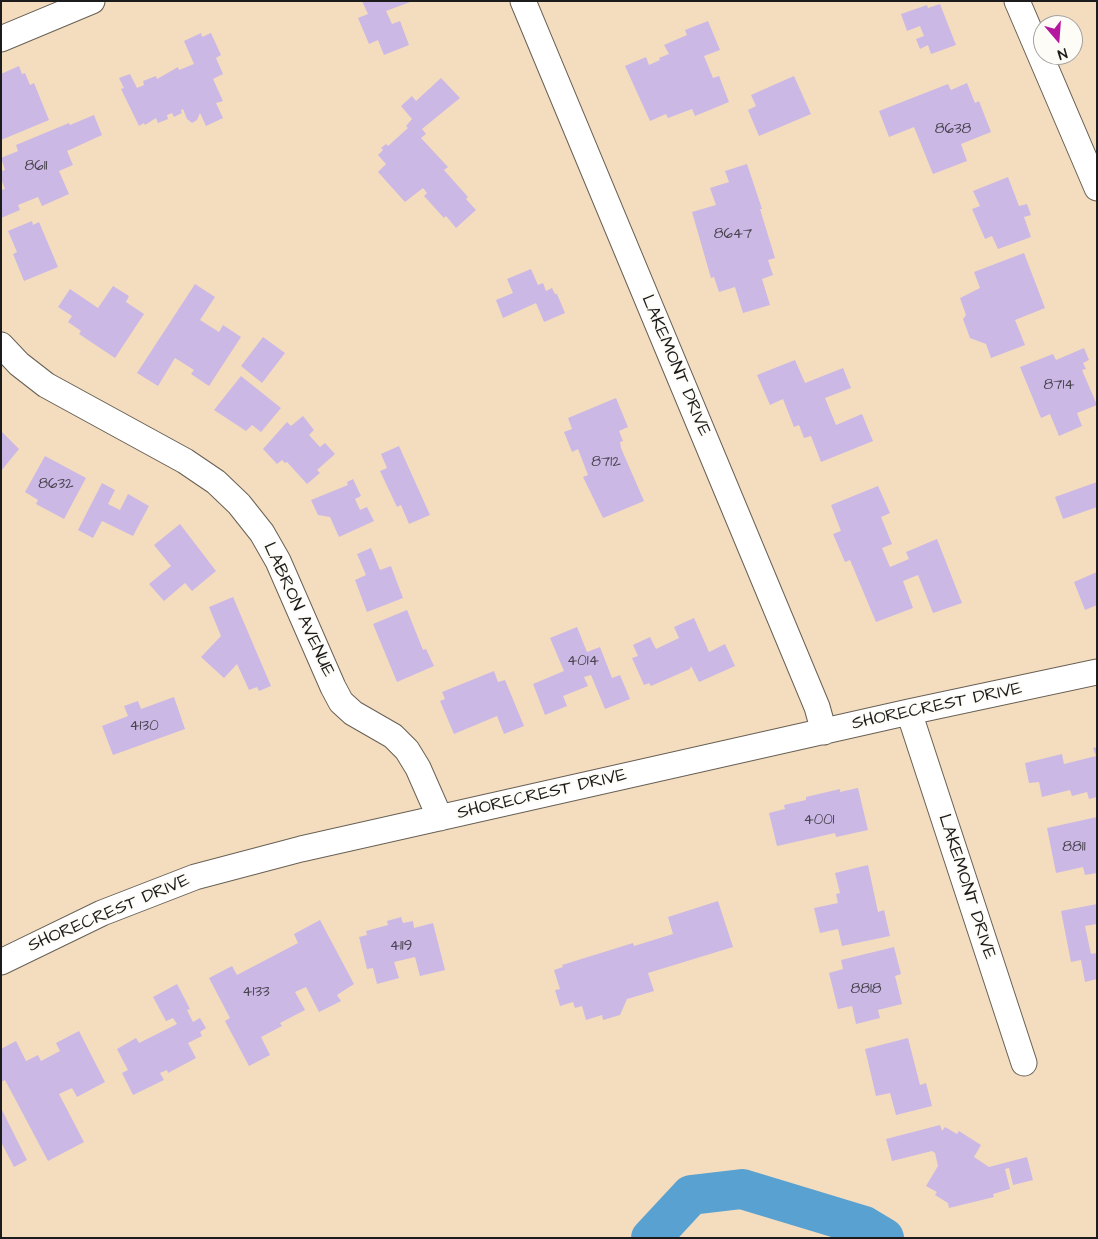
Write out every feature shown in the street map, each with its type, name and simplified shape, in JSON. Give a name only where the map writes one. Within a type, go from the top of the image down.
[{"type":"street","points":[[3,32],[92,1]]},
{"type":"street","name":"LAKEMONT DRIVE","points":[[523,1],[813,697],[824,732]]},
{"type":"street","points":[[1017,1],[1097,188]]},
{"type":"street","name":"LABRON AVENUE","points":[[1,345],[19,364],[46,384],[185,462],[216,482],[239,504],[262,533],[278,561],[341,702],[353,713],[393,736],[407,750],[418,768],[440,818]]},
{"type":"street","name":"SHORECREST DRIVE","points":[[1,962],[102,913],[195,877],[301,849],[909,712],[1097,672]]},
{"type":"street","name":"LAKEMONT DRIVE","points":[[909,712],[1024,1063]]},
{"type":"building","points":[[362,1],[413,1],[386,11],[392,24],[400,21],[409,45],[384,55],[378,40],[369,44],[358,18],[368,14]]},
{"type":"building","points":[[940,4],[956,45],[931,54],[928,45],[920,49],[916,39],[924,36],[920,26],[907,31],[901,14],[927,5],[928,8]]},
{"type":"building","points":[[708,21],[720,50],[704,56],[713,78],[719,76],[729,102],[695,116],[692,109],[668,118],[666,114],[650,121],[625,66],[646,57],[649,65],[660,60],[659,58],[669,54],[664,45],[687,35],[685,30]]},
{"type":"building","points":[[201,33],[202,37],[211,33],[221,55],[216,58],[223,74],[213,79],[223,101],[216,103],[223,118],[206,126],[200,113],[197,120],[192,123],[187,119],[183,109],[181,110],[182,113],[174,117],[172,113],[167,115],[168,119],[158,123],[156,118],[145,125],[144,123],[139,126],[121,89],[124,88],[119,78],[130,74],[137,88],[144,85],[143,81],[156,76],[157,79],[178,67],[179,70],[194,64],[184,41]]},
{"type":"building","points":[[19,66],[22,74],[25,73],[30,85],[34,83],[49,120],[1,140],[1,74]]},
{"type":"building","points":[[794,76],[811,114],[759,136],[748,110],[756,106],[751,95]]},
{"type":"building","points":[[441,78],[460,98],[422,129],[426,134],[421,138],[448,167],[444,170],[468,197],[466,199],[476,210],[456,228],[424,196],[427,193],[423,188],[405,202],[378,172],[386,164],[378,155],[383,150],[381,148],[386,144],[388,146],[408,128],[406,126],[412,119],[401,106],[412,96],[416,101]]},
{"type":"building","points":[[967,83],[975,103],[979,101],[991,132],[961,144],[967,161],[933,174],[914,127],[889,137],[879,111],[948,84],[951,90]]},
{"type":"building","points":[[94,115],[102,135],[67,151],[73,165],[59,171],[69,194],[42,206],[38,197],[18,205],[20,210],[1,218],[1,190],[5,189],[1,179],[1,171],[5,170],[1,158],[18,151],[16,145],[69,123],[70,125]]},
{"type":"building","points":[[747,164],[762,209],[760,209],[775,258],[768,260],[773,275],[762,279],[770,305],[743,313],[735,287],[719,292],[714,277],[711,278],[692,212],[716,205],[710,188],[729,182],[725,171]]},
{"type":"building","points":[[1008,177],[1019,206],[1027,204],[1031,215],[1024,217],[1031,237],[998,249],[992,236],[985,239],[972,209],[980,206],[973,191]]},
{"type":"building","points":[[32,221],[33,225],[39,222],[58,267],[24,281],[13,254],[17,252],[8,231]]},
{"type":"building","points":[[1024,253],[1045,308],[1015,320],[1025,345],[991,358],[986,344],[970,338],[963,319],[966,315],[960,298],[980,288],[974,272]]},
{"type":"building","points":[[531,269],[538,285],[543,283],[546,291],[552,288],[555,294],[557,294],[565,313],[544,322],[536,303],[503,318],[496,300],[513,293],[507,279]]},
{"type":"building","points":[[195,284],[215,297],[200,320],[219,332],[223,325],[241,337],[209,386],[191,374],[194,370],[175,358],[158,386],[137,373]]},
{"type":"building","points":[[113,286],[129,296],[126,302],[144,314],[115,358],[79,334],[81,331],[68,322],[72,316],[58,307],[70,289],[98,308]]},
{"type":"building","points":[[263,337],[285,353],[262,383],[241,366]]},
{"type":"building","points":[[1084,348],[1089,360],[1083,363],[1086,369],[1082,370],[1097,405],[1077,413],[1082,426],[1059,436],[1050,414],[1041,418],[1020,367],[1053,354],[1056,360]]},
{"type":"building","points":[[795,360],[805,383],[843,368],[851,388],[825,398],[836,425],[862,414],[873,441],[821,462],[811,436],[804,438],[799,425],[794,427],[783,399],[770,405],[757,375]]},
{"type":"building","points":[[241,376],[281,408],[261,432],[252,425],[246,431],[214,410]]},
{"type":"building","points":[[616,398],[628,427],[619,431],[623,441],[620,442],[621,448],[644,501],[603,518],[583,477],[588,475],[578,449],[572,452],[564,432],[572,429],[568,418]]},
{"type":"building","points":[[303,416],[314,430],[309,435],[320,447],[325,443],[335,454],[317,470],[320,473],[307,484],[287,462],[285,463],[282,460],[277,464],[263,449],[287,422],[291,426]]},
{"type":"building","points":[[1,431],[19,449],[1,471]]},
{"type":"building","points":[[399,446],[430,515],[409,524],[401,505],[397,507],[380,471],[387,468],[381,454]]},
{"type":"building","points":[[45,456],[86,478],[64,519],[36,504],[38,500],[25,492]]},
{"type":"building","points":[[353,479],[361,496],[355,499],[360,510],[367,507],[374,521],[339,537],[330,517],[318,515],[311,500],[348,485],[347,482]]},
{"type":"building","points":[[1097,482],[1097,507],[1063,519],[1055,497]]},
{"type":"building","points":[[102,483],[115,490],[108,504],[120,510],[128,494],[149,506],[133,536],[102,521],[93,538],[78,530]]},
{"type":"building","points":[[878,486],[890,513],[881,517],[892,544],[882,548],[890,567],[909,559],[906,552],[937,539],[962,603],[933,613],[918,575],[903,581],[913,608],[876,622],[850,560],[845,562],[833,534],[841,531],[831,505]]},
{"type":"building","points":[[180,524],[216,571],[192,591],[185,583],[164,601],[149,584],[171,566],[154,545]]},
{"type":"building","points":[[371,548],[380,570],[391,566],[403,598],[367,612],[355,580],[366,575],[357,554]]},
{"type":"building","points":[[1097,572],[1097,605],[1085,610],[1074,582]]},
{"type":"building","points":[[233,597],[271,686],[259,691],[257,687],[249,690],[237,664],[224,678],[201,657],[221,636],[209,607]]},
{"type":"building","points":[[407,610],[423,650],[426,649],[434,666],[397,682],[373,624]]},
{"type":"building","points":[[694,618],[709,652],[725,644],[735,666],[699,682],[691,666],[690,669],[651,686],[649,683],[644,685],[632,658],[638,656],[633,645],[650,637],[656,649],[679,638],[674,627]]},
{"type":"building","points":[[577,627],[587,652],[600,647],[612,678],[620,675],[630,699],[605,709],[591,675],[584,677],[588,686],[563,696],[567,706],[545,715],[533,684],[564,671],[550,638]]},
{"type":"building","points":[[494,671],[498,682],[505,680],[524,726],[504,734],[497,716],[454,734],[440,701],[445,699],[442,692]]},
{"type":"building","points":[[174,697],[185,729],[113,755],[102,726],[128,716],[124,706],[138,701],[141,709]]},
{"type":"building","points":[[1097,747],[1097,797],[1089,799],[1087,792],[1072,796],[1070,790],[1042,797],[1039,782],[1029,783],[1025,763],[1062,754],[1064,764],[1096,756],[1093,748]]},
{"type":"building","points":[[858,788],[868,830],[836,837],[835,833],[777,846],[769,813],[785,809],[784,805],[806,800],[806,797],[840,789],[840,792]]},
{"type":"building","points":[[1097,817],[1097,873],[1085,875],[1083,867],[1056,873],[1047,828]]},
{"type":"building","points":[[868,865],[878,912],[884,910],[890,936],[842,946],[838,929],[820,933],[814,908],[838,903],[836,894],[840,893],[835,873]]},
{"type":"building","points":[[718,901],[733,947],[648,973],[654,991],[627,999],[620,1015],[603,1020],[602,1015],[586,1020],[582,1006],[575,1008],[573,1002],[560,1006],[555,990],[560,989],[554,970],[563,967],[562,965],[633,943],[634,946],[673,934],[668,917]]},
{"type":"building","points":[[1097,904],[1097,924],[1085,926],[1091,954],[1097,953],[1097,979],[1085,982],[1081,960],[1071,962],[1061,911]]},
{"type":"building","points":[[401,917],[403,923],[413,921],[414,928],[433,923],[445,970],[420,976],[415,957],[394,962],[399,978],[377,984],[373,968],[367,969],[359,937],[367,935],[366,931],[388,925],[387,921]]},
{"type":"building","points":[[320,920],[354,984],[337,995],[341,1001],[319,1012],[306,987],[295,992],[305,1010],[280,1023],[282,1026],[261,1037],[270,1055],[249,1066],[225,1021],[230,1018],[209,978],[232,966],[237,975],[298,943],[294,934]]},
{"type":"building","points":[[894,947],[901,974],[895,976],[902,1004],[878,1010],[880,1018],[856,1024],[852,1006],[838,1009],[829,973],[843,969],[841,960]]},
{"type":"building","points":[[177,984],[190,1009],[187,1010],[193,1022],[200,1018],[206,1028],[200,1032],[202,1036],[188,1043],[196,1058],[168,1073],[167,1070],[160,1073],[164,1080],[133,1095],[122,1073],[128,1070],[117,1049],[136,1038],[139,1043],[177,1024],[173,1018],[166,1021],[153,997]]},
{"type":"building","points":[[79,1031],[105,1082],[77,1097],[72,1088],[59,1094],[84,1142],[48,1161],[5,1080],[1,1082],[1,1049],[16,1041],[26,1061],[38,1055],[41,1061],[60,1051],[56,1043]]},
{"type":"building","points":[[908,1038],[920,1085],[926,1083],[932,1106],[896,1115],[890,1093],[876,1096],[865,1049]]},
{"type":"building","points":[[1,1108],[27,1160],[14,1167],[1,1142]]},
{"type":"building","points":[[940,1125],[942,1131],[945,1127],[957,1134],[959,1131],[981,1145],[974,1157],[989,1167],[1027,1157],[1033,1180],[1013,1185],[1009,1168],[1005,1169],[1010,1189],[993,1194],[994,1197],[949,1208],[948,1203],[935,1195],[937,1192],[926,1186],[938,1166],[935,1153],[932,1151],[892,1161],[886,1139]]},
{"type":"waterway","points":[[651,1238],[691,1195],[742,1189],[864,1226],[884,1238]]}]
